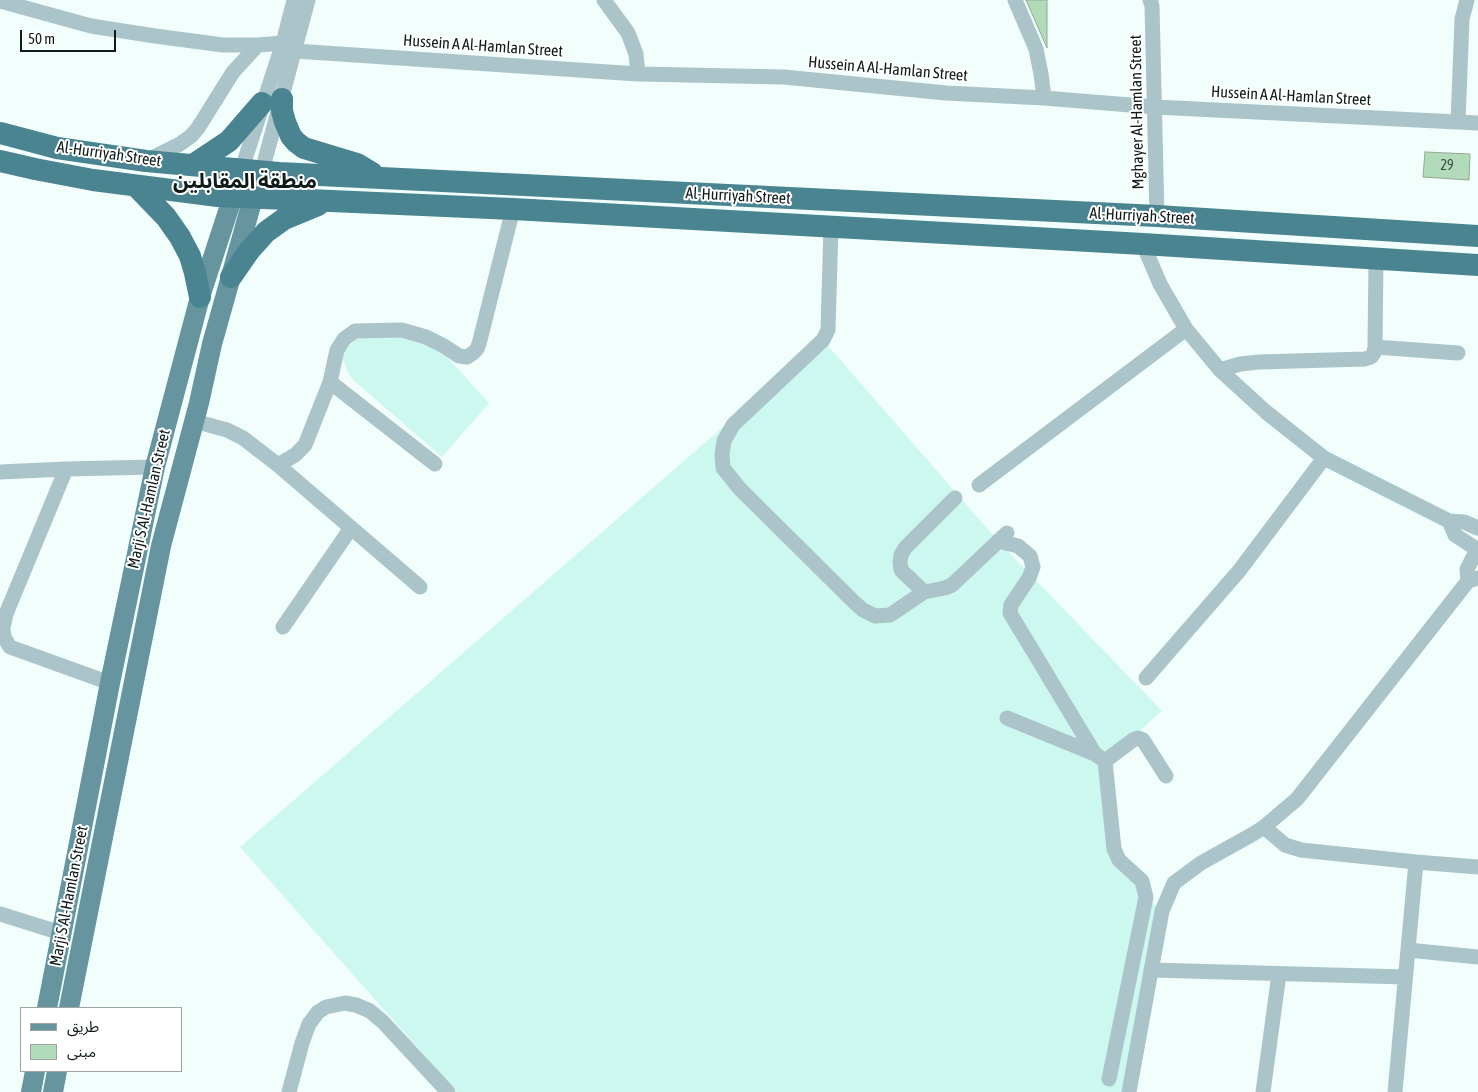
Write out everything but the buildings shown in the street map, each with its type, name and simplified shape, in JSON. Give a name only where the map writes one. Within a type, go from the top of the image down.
[{"type":"highway","points":[[193,165],[229,141],[272,101],[282,111],[291,136],[304,148],[357,164],[379,178]]},
{"type":"highway","name":"Al-Hurriyah Street","points":[[0,133],[57,148],[146,161],[252,171],[1157,216],[1478,236]]},
{"type":"highway","name":"Al-Hurriyah Street","points":[[0,160],[35,169],[138,187],[218,196],[513,209],[1144,244],[1478,265]]},
{"type":"highway","points":[[138,187],[166,217],[180,237],[190,256],[200,298]]},
{"type":"highway","points":[[231,277],[249,251],[266,232],[284,219],[326,201]]},
{"type":"main road","name":"Marji S Al-Hamlan Street","points":[[69,1007],[161,546],[231,277],[243,197]]},
{"type":"main road","name":"Marji S Al-Hamlan Street","points":[[47,1007],[110,683],[155,468],[200,298],[243,197]]},
{"type":"main road","points":[[30,1092],[35,1072]]},
{"type":"main road","points":[[53,1092],[57,1072]]},
{"type":"street","name":"Hussein A Al-Hamlan Street","points":[[0,0],[110,30],[223,45],[289,47],[638,74],[784,78],[946,93],[1478,123]]},
{"type":"street","name":"Marji S Al-Hamlan Street","points":[[289,47],[294,0]]},
{"type":"street","name":"Marji S Al-Hamlan Street","points":[[243,197],[289,47],[308,0]]},
{"type":"street","points":[[604,0],[628,33],[636,54],[638,74]]},
{"type":"street","points":[[1015,0],[1036,50],[1044,98]]},
{"type":"street","points":[[1455,0],[1462,19]]},
{"type":"street","points":[[1458,122],[1462,19],[1467,0]]},
{"type":"street","name":"Mghayer Al-Hamlan Street","points":[[1152,2],[1157,216]]},
{"type":"street","points":[[146,161],[180,144],[191,136],[233,72],[258,45]]},
{"type":"street","points":[[278,465],[295,455],[304,446],[330,382],[337,350],[344,339],[355,331],[402,330],[426,337],[458,356],[466,357],[477,349],[513,209]]},
{"type":"street","points":[[831,227],[828,330],[826,335],[734,425],[724,441],[722,454],[723,468],[759,509],[863,610],[875,616],[890,615],[924,592],[945,588],[952,584],[1002,537],[1018,546],[1030,556],[1033,567],[1029,578],[1011,606],[1010,613],[1100,757],[1114,849],[1119,860],[1142,881],[1146,897],[1109,1079]]},
{"type":"street","points":[[1144,244],[1160,284],[1186,329],[1220,370],[1266,412],[1324,458],[1448,521],[1464,522],[1478,528]]},
{"type":"street","points":[[1220,370],[1240,364],[1259,362],[1365,359],[1371,357],[1376,347],[1376,259]]},
{"type":"street","points":[[980,485],[1186,329]]},
{"type":"street","points":[[1376,347],[1458,353]]},
{"type":"street","points":[[330,382],[435,464]]},
{"type":"street","points":[[194,421],[227,430],[243,438],[278,465],[420,587]]},
{"type":"street","points":[[1146,678],[1239,571],[1324,458]]},
{"type":"street","points":[[66,468],[6,614],[3,628],[4,637],[10,647],[110,683]]},
{"type":"street","points":[[0,472],[66,468],[155,468]]},
{"type":"street","points":[[924,592],[901,570],[901,556],[906,548],[954,498]]},
{"type":"street","points":[[1129,1092],[1162,911],[1174,883],[1201,863],[1264,827],[1296,798],[1473,580],[1467,569],[1478,549],[1455,535],[1448,521]]},
{"type":"street","points":[[283,627],[351,528]]},
{"type":"street","points":[[1007,718],[1100,757]]},
{"type":"street","points":[[1100,757],[1138,738],[1143,740],[1166,776]]},
{"type":"street","points":[[1264,827],[1284,845],[1293,848],[1478,867]]},
{"type":"street","points":[[1395,1092],[1416,862]]},
{"type":"street","points":[[0,914],[61,933]]},
{"type":"street","points":[[1408,950],[1478,957]]},
{"type":"street","points":[[1152,970],[1405,977]]},
{"type":"street","points":[[1263,1092],[1279,974]]},
{"type":"street","points":[[289,1092],[309,1024],[318,1012],[326,1006],[345,1003],[370,1011],[383,1022],[443,1089]]},
{"type":"shaded area","points":[[401,337],[430,344],[447,357],[489,403],[442,457],[352,379],[342,357],[343,351],[357,339]]},
{"type":"shaded area","points":[[823,340],[998,541],[1162,711],[1105,761],[1114,849],[1146,897],[1162,911],[1129,1092],[457,1092],[240,847]]},
{"type":"district","name":"منطقة المقابلين","points":[[245,181]]}]
